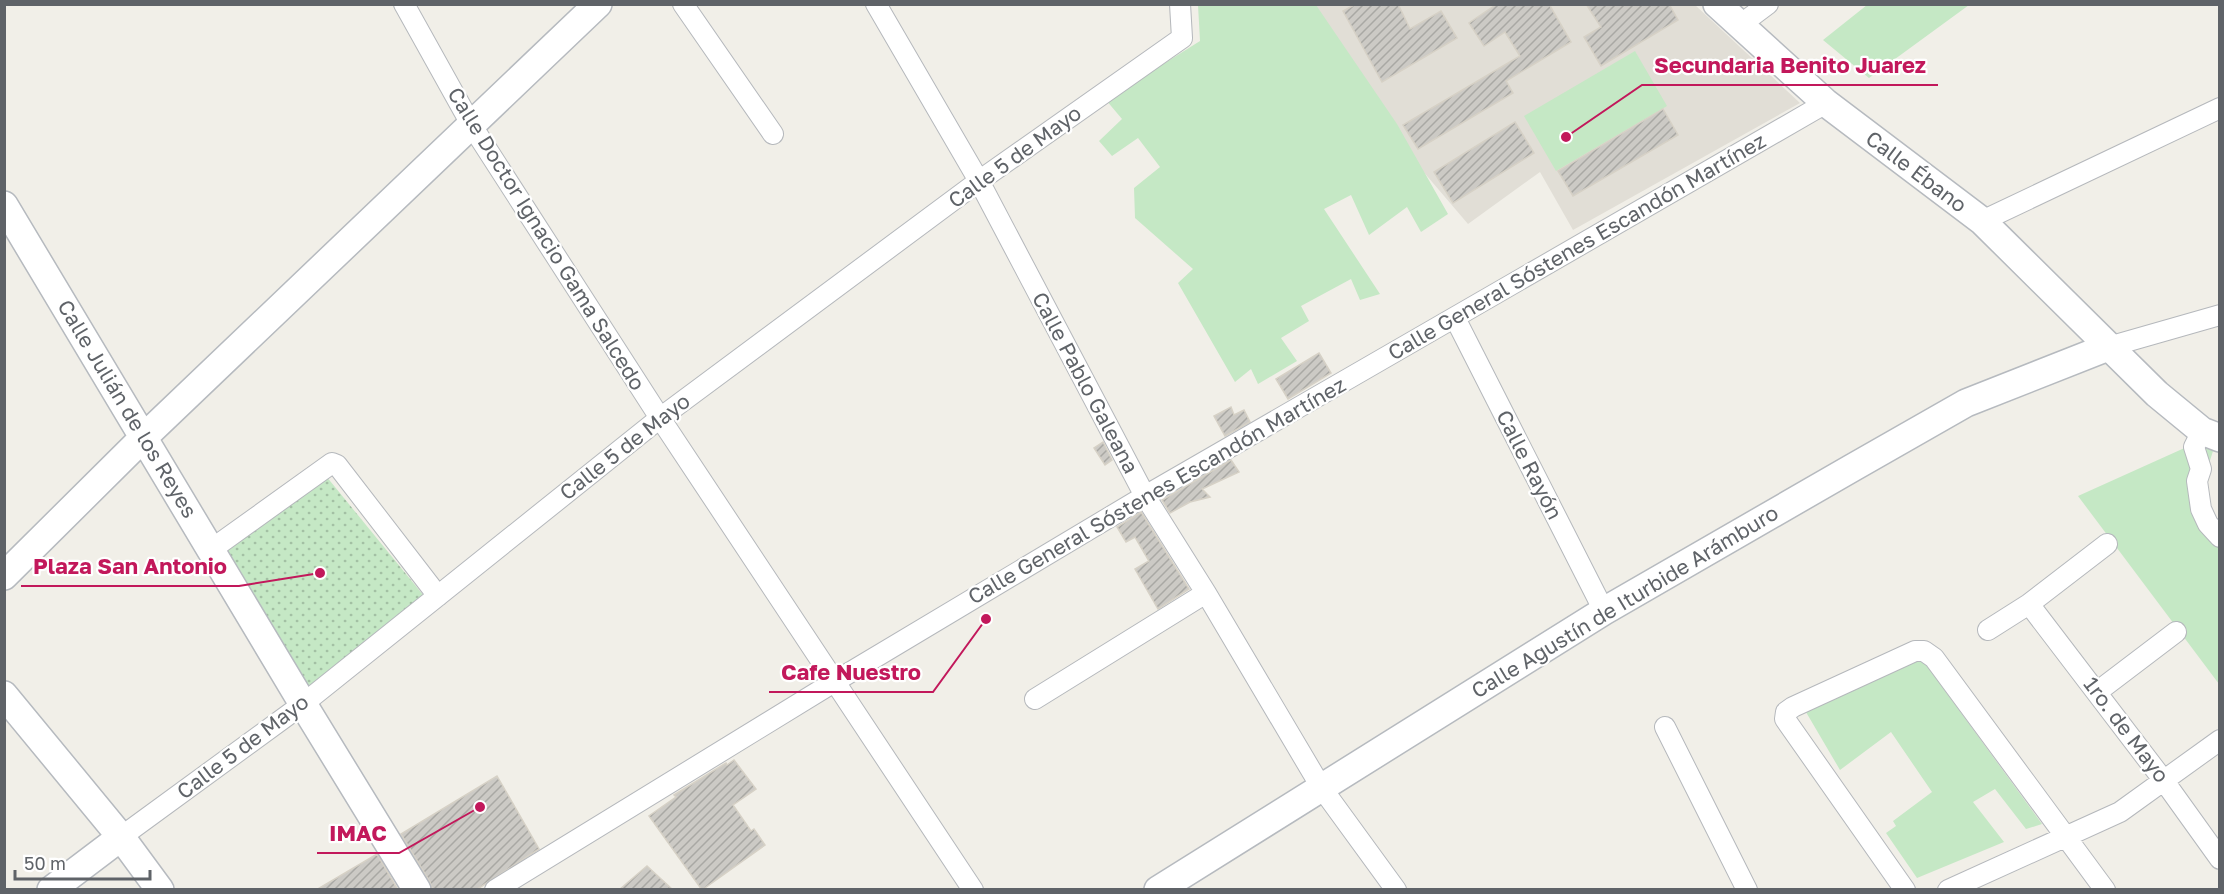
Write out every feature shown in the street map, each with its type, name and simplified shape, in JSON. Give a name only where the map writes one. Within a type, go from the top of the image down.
[{"type":"street","name":"Calle Doctor Ignacio Gama Salcedo","points":[[404,4],[472,126],[660,418],[973,890]]},
{"type":"street","points":[[4,576],[143,438],[598,4]]},
{"type":"street","points":[[683,4],[773,134]]},
{"type":"street","name":"Calle Pablo Galeana","points":[[876,4],[979,181],[1145,496],[1206,593],[1321,787],[1396,890]]},
{"type":"street","name":"Calle 5 de Mayo","points":[[51,890],[303,704],[660,418],[979,181],[1182,38],[1180,4]]},
{"type":"street","name":"Calle Ébano","points":[[1717,4],[1755,14],[1826,103],[1982,221],[2157,394],[2211,434]]},
{"type":"street","name":"Calle General Sóstenes Escandón Martínez","points":[[495,890],[834,682],[1145,496],[1826,103]]},
{"type":"street","points":[[1982,221],[2220,108]]},
{"type":"street","name":"Calle Julián de los Reyes","points":[[4,206],[417,890]]},
{"type":"street","points":[[2108,346],[2220,315]]},
{"type":"street","name":"Calle Rayón","points":[[1455,318],[1604,611]]},
{"type":"street","name":"Calle Agustín de Iturbide Arámburo","points":[[1158,890],[1604,611],[1966,403],[2108,346]]},
{"type":"street","points":[[2211,434],[2193,447],[2201,469],[2198,481],[2201,509],[2208,524],[2220,537]]},
{"type":"street","points":[[212,549],[332,463],[337,465],[438,596]]},
{"type":"street","points":[[1988,630],[2029,604],[2108,544]]},
{"type":"street","points":[[1035,699],[1206,593]]},
{"type":"street","name":"1ro. de Mayo","points":[[2029,604],[2164,781],[2220,859]]},
{"type":"street","points":[[2097,692],[2176,632]]},
{"type":"street","points":[[1905,890],[1785,719],[1786,712],[1793,707],[1915,651],[1924,651],[1934,658],[2105,890]]},
{"type":"street","points":[[4,695],[121,837],[160,890]]},
{"type":"street","points":[[1665,727],[1747,890]]},
{"type":"street","points":[[1962,887],[2120,812],[2220,740]]},
{"type":"shaded area","points":[[1281,5],[1695,5],[1800,103],[1573,230],[1540,172],[1468,224]]},
{"type":"green space","points":[[1198,5],[1316,5],[1397,124],[1448,214],[1421,232],[1407,207],[1369,235],[1351,195],[1324,209],[1380,294],[1360,300],[1351,279],[1301,306],[1309,321],[1281,338],[1297,361],[1258,384],[1251,369],[1235,382],[1178,283],[1193,269],[1135,218],[1134,188],[1160,167],[1138,138],[1112,156],[1099,141],[1122,119],[1106,100],[1200,41]]},
{"type":"green space","points":[[1867,5],[1969,5],[1869,78],[1823,40]]},
{"type":"green space","points":[[1635,51],[1667,106],[1556,171],[1524,116]]},
{"type":"green space","points":[[2200,441],[2213,451],[2193,514],[2219,545],[2219,684],[2078,496]]},
{"type":"green space","points":[[326,476],[424,596],[304,690],[221,551]]},
{"type":"green space","points":[[1902,660],[1924,662],[2042,824],[2026,829],[1995,789],[1973,802],[2004,842],[1917,878],[1886,833],[1896,826],[1893,821],[1932,792],[1891,732],[1840,770],[1803,707]]},
{"type":"building","points":[[1356,4],[1398,4],[1410,29],[1441,11],[1457,38],[1382,82],[1343,11]]},
{"type":"building","points":[[1497,4],[1549,4],[1571,42],[1506,81],[1513,93],[1418,149],[1403,125],[1520,56],[1505,32],[1484,46],[1469,23]]},
{"type":"building","points":[[1586,4],[1669,4],[1678,20],[1601,66],[1584,37],[1601,27]]},
{"type":"building","points":[[1663,109],[1678,135],[1573,196],[1558,171]]},
{"type":"building","points":[[1515,122],[1534,153],[1453,203],[1434,172]]},
{"type":"building","points":[[1319,353],[1331,373],[1288,399],[1276,379]]},
{"type":"building","points":[[1231,407],[1234,415],[1244,410],[1250,422],[1225,436],[1214,416]]},
{"type":"building","points":[[1103,442],[1112,460],[1105,465],[1094,448]]},
{"type":"building","points":[[1231,460],[1239,472],[1202,489],[1210,497],[1190,502],[1170,513],[1162,500]]},
{"type":"building","points":[[1141,512],[1189,589],[1158,609],[1135,569],[1149,561],[1135,537],[1126,542],[1117,527]]},
{"type":"building","points":[[734,760],[756,789],[733,805],[751,831],[754,829],[765,845],[702,890],[649,816],[676,797],[674,795]]},
{"type":"building","points":[[497,776],[539,849],[476,890],[433,890],[401,834]]},
{"type":"building","points":[[377,854],[398,890],[316,890]]},
{"type":"building","points":[[647,866],[673,890],[619,890]]},
{"type":"place","name":"Secundaria Benito Juarez","points":[[1566,137]]},
{"type":"place","name":"Plaza San Antonio","points":[[320,573]]},
{"type":"place","name":"Cafe Nuestro","points":[[986,619]]},
{"type":"place","name":"IMAC","points":[[480,807]]}]
